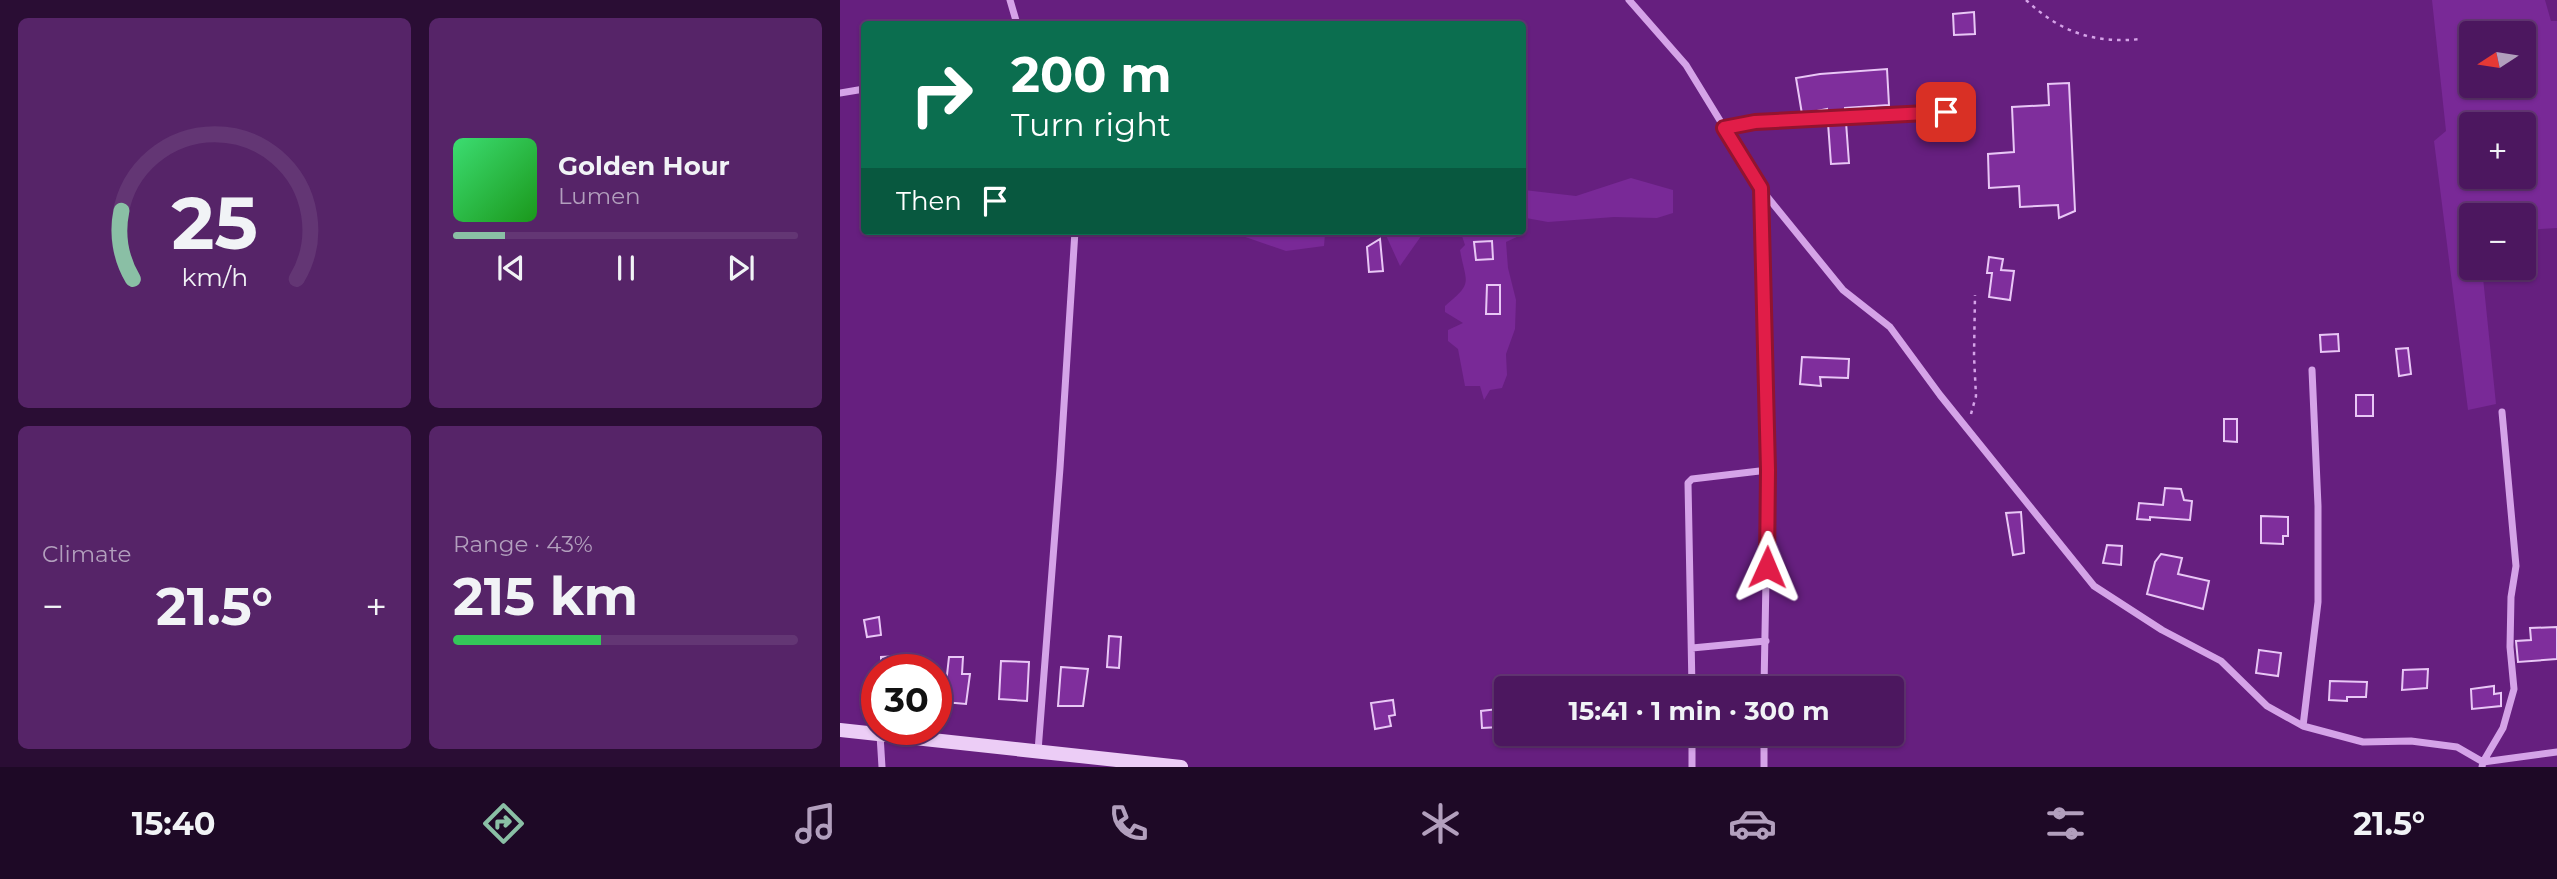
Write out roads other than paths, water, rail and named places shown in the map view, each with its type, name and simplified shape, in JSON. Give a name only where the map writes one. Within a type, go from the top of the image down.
[{"type":"street","points":[[1010,0],[1016,21]]},
{"type":"street","points":[[1629,0],[1686,65],[1761,188],[1843,290],[1889,327],[2094,586],[2162,630],[2221,661],[2267,706],[2303,726],[2363,742],[2411,741],[2457,747],[2482,764],[2557,752]]},
{"type":"street","points":[[840,93],[861,90]]},
{"type":"street","points":[[1761,188],[1768,470],[1764,676]]},
{"type":"street","points":[[1038,751],[1075,235]]},
{"type":"street","points":[[2303,726],[2318,602],[2318,506],[2312,370]]},
{"type":"street","points":[[2482,764],[2503,728],[2514,689],[2510,647],[2516,566],[2502,412]]},
{"type":"street","points":[[1692,676],[1688,483],[1692,479],[1768,470]]},
{"type":"street","points":[[1692,648],[1766,641]]},
{"type":"street","points":[[840,730],[861,732]]},
{"type":"street","points":[[952,742],[1181,767]]},
{"type":"street","points":[[881,745],[882,767]]},
{"type":"street","points":[[1692,746],[1692,767]]},
{"type":"street","points":[[1764,746],[1764,767]]},
{"type":"lane","points":[[1724,128],[1755,122],[1946,112]]}]
